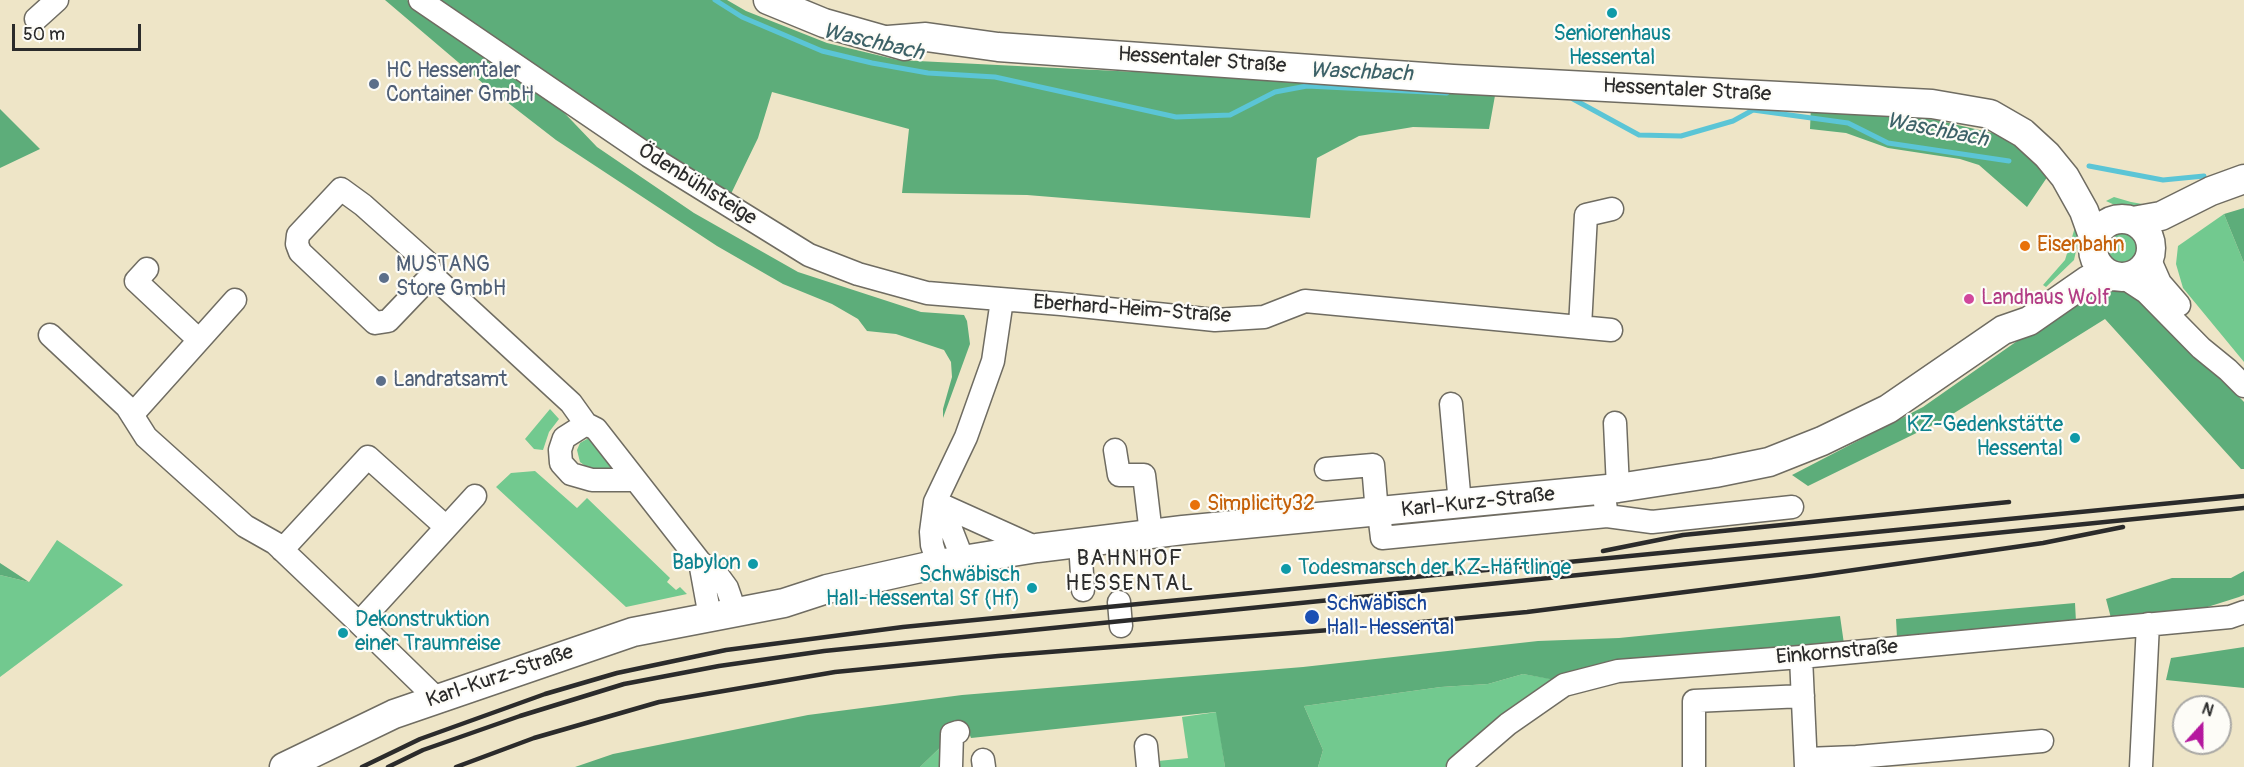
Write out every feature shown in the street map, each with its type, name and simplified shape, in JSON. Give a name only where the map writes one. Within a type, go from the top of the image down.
[{"type":"main road","name":"Hessentaler Straße","points":[[768,0],[824,23],[888,40],[926,38],[998,47],[1453,79],[1932,104],[1990,114],[2023,133],[2048,155],[2065,177],[2084,211],[2093,243]]},
{"type":"main road","name":"Hessentaler Straße","points":[[2065,177],[2128,220]]},
{"type":"main road","points":[[2244,179],[2211,191],[2161,216],[2113,220],[2104,225],[2093,243],[2098,265],[2104,272],[2118,276],[2140,270],[2150,254],[2170,232],[2221,206],[2244,198]]},
{"type":"main road","points":[[2128,220],[2142,227],[2148,235],[2150,254]]},
{"type":"main road","name":"Karl-Kurz-Straße","points":[[291,763],[394,714],[633,632],[784,603],[827,589],[940,565],[1037,548],[1151,534],[1460,504],[1610,498],[1769,462],[1822,441],[1888,409],[2003,330],[2021,309],[2078,266],[2093,243]]},
{"type":"main road","name":"Karl-Kurz-Straße","points":[[2003,330],[2029,321],[2088,280],[2118,276]]},
{"type":"street","points":[[36,19],[57,0]]},
{"type":"street","name":"Ödenbühlsteige","points":[[420,0],[649,156],[809,255],[858,274],[927,293],[1002,300]]},
{"type":"street","points":[[432,276],[388,321],[375,323],[300,252],[297,244],[298,236],[341,189],[363,205],[428,263],[432,276],[571,403],[586,424],[596,429],[700,562],[722,614]]},
{"type":"street","points":[[1580,327],[1586,215],[1611,209]]},
{"type":"street","points":[[2150,254],[2160,283],[2210,339],[2236,378]]},
{"type":"street","points":[[147,269],[136,281],[199,340]]},
{"type":"street","points":[[2118,276],[2146,292],[2201,348],[2236,378]]},
{"type":"street","points":[[132,416],[235,300]]},
{"type":"street","name":"Eberhard-Heim-Straße","points":[[934,502],[966,437],[993,361],[1002,300],[1215,320],[1264,317],[1305,301],[1611,330]]},
{"type":"street","points":[[50,335],[127,407],[146,437],[245,526],[275,543],[436,698]]},
{"type":"street","points":[[1450,404],[1460,504]]},
{"type":"street","points":[[1610,498],[1615,423]]},
{"type":"street","points":[[586,424],[564,438],[560,450],[561,463],[571,474],[592,480],[635,480]]},
{"type":"street","points":[[1115,450],[1119,475],[1144,475],[1151,534]]},
{"type":"street","points":[[282,550],[368,457],[446,527]]},
{"type":"street","points":[[1326,469],[1373,465],[1382,538],[1610,498],[1652,522],[1792,507]]},
{"type":"street","points":[[360,623],[475,496]]},
{"type":"street","points":[[934,502],[1037,548]]},
{"type":"street","points":[[934,502],[947,519],[940,565]]},
{"type":"street","points":[[1080,543],[1083,590]]},
{"type":"street","points":[[1119,602],[1121,626]]},
{"type":"street","name":"Einkornstraße","points":[[1458,767],[1508,724],[1564,685],[1618,672],[2230,617],[2244,612]]},
{"type":"street","points":[[2141,767],[2148,624]]},
{"type":"street","points":[[1801,657],[1806,763],[1859,762],[2042,741]]},
{"type":"street","points":[[1694,767],[1694,701],[1803,696]]},
{"type":"street","points":[[951,767],[952,734],[958,732]]},
{"type":"green space","points":[[385,0],[407,0],[552,100],[597,147],[694,213],[798,272],[921,312],[964,315],[970,344],[943,418],[943,409],[952,377],[951,362],[944,350],[896,334],[867,331],[858,319],[832,304],[783,284],[717,246],[556,140],[485,85]]},
{"type":"green space","points":[[436,0],[727,0],[746,11],[827,43],[898,60],[1496,90],[1489,129],[1413,127],[1359,136],[1317,158],[1310,218],[1027,195],[902,193],[909,129],[772,92],[758,138],[729,198]]},
{"type":"green space","points":[[1811,105],[1936,120],[2001,135],[2050,173],[2027,207],[1979,165],[1960,159],[1888,148],[1846,133],[1810,129]]},
{"type":"green space","points":[[0,109],[40,149],[0,168]]},
{"type":"green space","points":[[2114,197],[2148,205],[2137,210],[2106,201]]},
{"type":"green space","points":[[2244,208],[2244,263],[2224,214]]},
{"type":"green space","points":[[2224,214],[2244,263],[2244,362],[2183,288],[2176,264],[2178,246]]},
{"type":"green space","points":[[2076,224],[2081,229],[2074,260],[2046,287],[2043,285],[2065,260]]},
{"type":"green space","points":[[2122,233],[2133,237],[2137,248],[2133,259],[2122,263],[2111,259],[2107,248],[2111,237]]},
{"type":"green space","points":[[2109,287],[2146,300],[2244,402],[2244,469],[2241,469],[2105,319],[1943,420],[1808,486],[1792,475],[1923,407],[2030,332],[2083,290]]},
{"type":"green space","points":[[550,409],[559,419],[549,432],[543,450],[534,449],[525,439]]},
{"type":"green space","points":[[591,439],[615,469],[608,471],[588,468],[580,462],[577,450],[580,443]]},
{"type":"green space","points":[[535,471],[577,508],[587,498],[670,578],[667,582],[676,590],[680,587],[687,594],[626,607],[496,487],[511,473]]},
{"type":"green space","points":[[57,540],[123,585],[0,677],[0,575],[29,582]]},
{"type":"green space","points":[[0,563],[29,582],[0,575]]},
{"type":"green space","points":[[2244,571],[2244,595],[2239,597],[2198,610],[2111,618],[2106,599],[2172,578],[2231,578]]},
{"type":"green space","points":[[2075,603],[2076,622],[1897,638],[1896,619]]},
{"type":"green space","points":[[1840,616],[1844,644],[1555,680],[1523,674],[1488,684],[1441,687],[1304,706],[1323,750],[1318,767],[1225,767],[1216,712],[971,738],[969,733],[949,739],[920,767],[575,767],[613,754],[808,715],[962,695],[1303,667],[1538,641],[1619,638]]},
{"type":"green space","points":[[2244,647],[2244,688],[2166,680],[2171,658]]},
{"type":"green space","points":[[1523,674],[1564,681],[1520,707],[1445,767],[1318,767],[1323,750],[1304,706],[1441,687],[1488,684]]},
{"type":"green space","points":[[1217,712],[1225,767],[1159,767],[1158,761],[1188,758],[1182,717]]},
{"type":"green space","points":[[949,739],[947,767],[920,767]]},
{"type":"waterway","name":"Waschbach","points":[[715,0],[742,17],[822,51],[928,73],[995,77],[1176,117],[1230,115],[1275,92],[1307,86],[1447,93]]},
{"type":"waterway","name":"Waschbach","points":[[1573,99],[1639,135],[1681,136],[1733,121],[1753,110],[1848,123],[1888,143],[2009,161]]},
{"type":"waterway","name":"Waschbach","points":[[2089,166],[2163,180],[2204,176]]},
{"type":"railway","points":[[362,767],[420,739],[545,694],[617,673],[726,650],[903,627],[2244,496]]},
{"type":"railway","points":[[1603,551],[1683,535],[2009,502]]},
{"type":"railway","points":[[388,767],[423,750],[520,716],[624,684],[719,666],[824,651],[2244,508]]},
{"type":"railway","points":[[456,767],[534,738],[659,702],[835,672],[998,656],[1527,612],[1812,576],[2043,543],[2123,527]]},
{"type":"place","name":"Seniorenhaus Hessental","points":[[1612,13]]},
{"type":"place","name":"HC Hessentaler Container GmbH","points":[[374,84]]},
{"type":"place","name":"Eisenbahn","points":[[2025,246]]},
{"type":"place","name":"MUSTANG Store GmbH","points":[[384,278]]},
{"type":"place","name":"Landhaus Wolf","points":[[1969,299]]},
{"type":"place","name":"Landratsamt","points":[[381,381]]},
{"type":"place","name":"KZ-Gedenkstätte Hessental","points":[[2075,438]]},
{"type":"place","name":"Simplicity32","points":[[1195,505]]},
{"type":"place","name":"Babylon","points":[[753,564]]},
{"type":"place","name":"Todesmarsch der KZ-Häftlinge","points":[[1286,569]]},
{"type":"place","name":"Schwäbisch Hall-Hessental Sf (Hf)","points":[[1032,588]]},
{"type":"place","name":"Schwäbisch Hall-Hessental","points":[[1312,617]]},
{"type":"place","name":"Dekonstruktion einer Traumreise","points":[[343,633]]},
{"type":"district","name":"BAHNHOF HESSENTAL","points":[[1130,572]]}]
